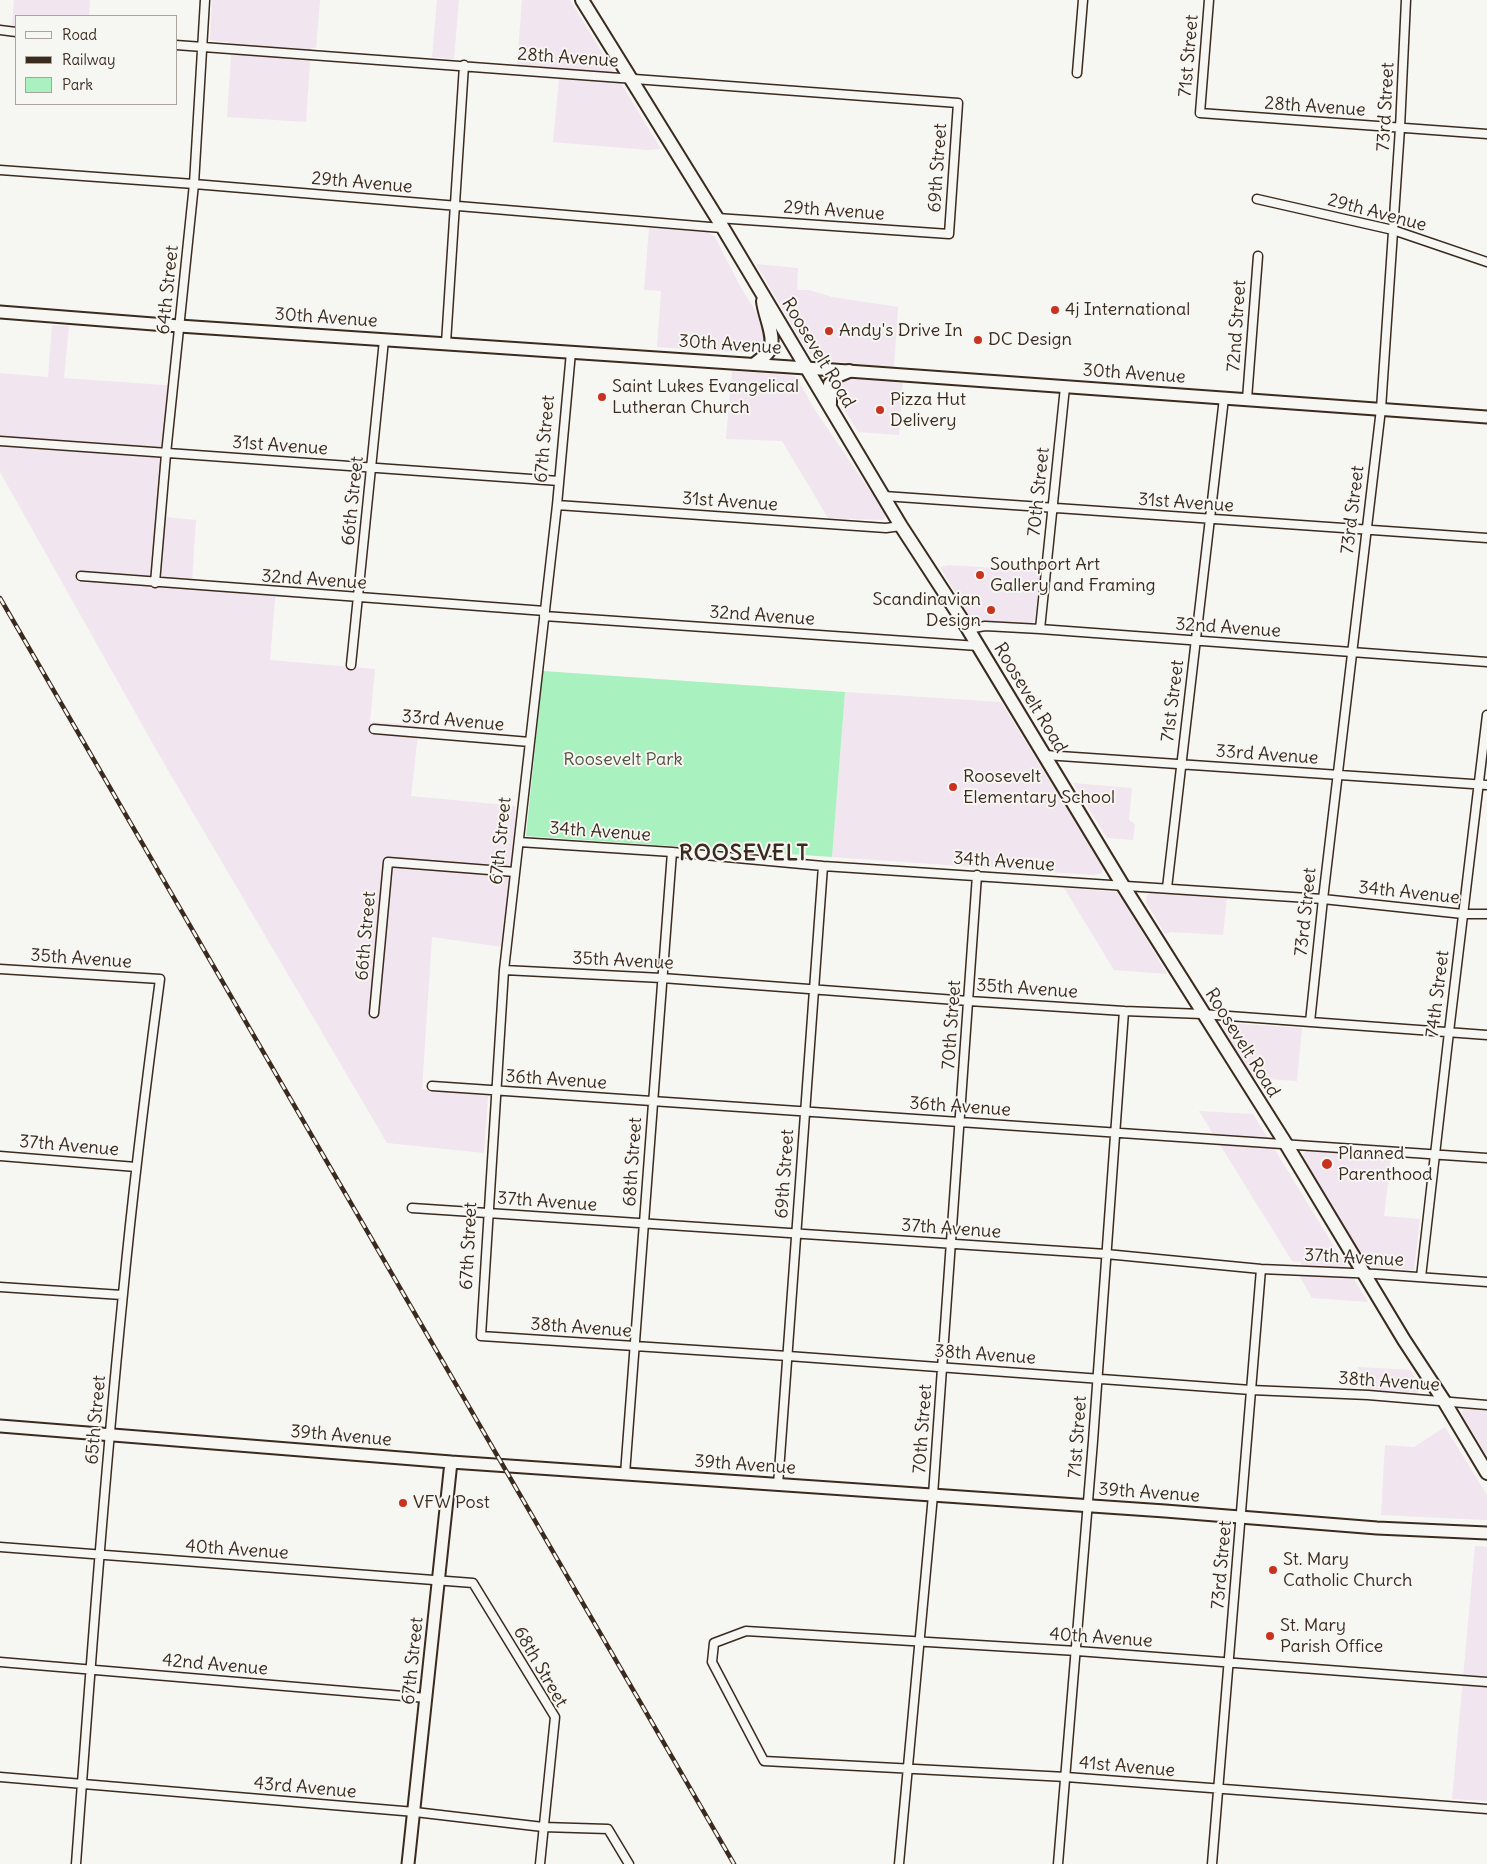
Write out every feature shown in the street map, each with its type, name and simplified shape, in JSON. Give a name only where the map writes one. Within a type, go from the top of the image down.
[{"type":"main road","name":"Roosevelt Road","points":[[582,0],[719,223],[901,526],[968,629],[1202,1014],[1286,1144],[1404,1340],[1485,1469]]},
{"type":"main road","points":[[755,364],[768,354],[772,342],[763,296]]},
{"type":"main road","points":[[831,409],[830,384],[837,376],[849,371]]},
{"type":"street","name":"64th Street","points":[[155,583],[166,454],[194,184],[205,0]]},
{"type":"street","points":[[1077,74],[1083,0]]},
{"type":"street","name":"71st Street","points":[[1200,113],[1209,0]]},
{"type":"street","name":"73rd Street","points":[[1310,1022],[1322,899],[1381,409],[1400,128],[1406,0]]},
{"type":"street","points":[[0,30],[15,32]]},
{"type":"street","name":"28th Avenue","points":[[178,44],[958,103]]},
{"type":"street","points":[[446,344],[464,65]]},
{"type":"street","name":"69th Street","points":[[948,234],[958,103]]},
{"type":"street","name":"28th Avenue","points":[[1200,113],[1487,134]]},
{"type":"street","name":"29th Avenue","points":[[0,170],[455,206],[719,223],[948,234]]},
{"type":"street","name":"29th Avenue","points":[[1257,199],[1393,230],[1487,262]]},
{"type":"street","name":"72nd Street","points":[[1247,399],[1258,256]]},
{"type":"street","name":"30th Avenue","points":[[0,312],[1487,417]]},
{"type":"street","name":"66th Street","points":[[351,666],[384,340]]},
{"type":"street","name":"67th Street","points":[[481,1336],[504,970],[557,505],[571,352]]},
{"type":"street","name":"70th Street","points":[[1040,629],[1065,387]]},
{"type":"street","name":"71st Street","points":[[1167,888],[1224,398]]},
{"type":"street","name":"31st Avenue","points":[[0,441],[559,481]]},
{"type":"street","name":"31st Avenue","points":[[884,496],[1487,538]]},
{"type":"street","name":"31st Avenue","points":[[557,505],[886,528],[901,526]]},
{"type":"street","name":"32nd Avenue","points":[[81,576],[545,614],[978,646]]},
{"type":"street","name":"32nd Avenue","points":[[968,629],[985,626],[1040,629],[1487,662]]},
{"type":"street","name":"74th Street","points":[[1421,1277],[1463,914],[1483,784],[1487,715]]},
{"type":"street","name":"33rd Avenue","points":[[374,729],[530,742]]},
{"type":"street","name":"33rd Avenue","points":[[1045,755],[1483,784]]},
{"type":"street","name":"34th Avenue","points":[[519,842],[672,852],[823,866],[1122,884],[1322,899],[1463,914],[1487,914]]},
{"type":"street","name":"68th Street","points":[[625,1474],[672,852]]},
{"type":"street","name":"66th Street","points":[[374,1013],[388,862],[515,872]]},
{"type":"street","name":"69th Street","points":[[778,1485],[823,866]]},
{"type":"street","name":"70th Street","points":[[899,1864],[933,1495],[977,875]]},
{"type":"street","name":"35th Avenue","points":[[0,969],[160,980]]},
{"type":"street","name":"35th Avenue","points":[[504,970],[814,988],[969,1001],[1202,1014],[1487,1035]]},
{"type":"street","name":"65th Street","points":[[76,1864],[99,1555],[122,1295],[160,980]]},
{"type":"street","name":"71st Street","points":[[1058,1864],[1077,1651],[1124,1011]]},
{"type":"street","name":"36th Avenue","points":[[432,1086],[1487,1158]]},
{"type":"street","name":"37th Avenue","points":[[0,1156],[136,1167]]},
{"type":"street","name":"37th Avenue","points":[[412,1208],[796,1235],[1106,1254],[1261,1269],[1487,1282]]},
{"type":"street","name":"73rd Street","points":[[1212,1864],[1261,1269]]},
{"type":"street","points":[[0,1287],[122,1295]]},
{"type":"street","name":"38th Avenue","points":[[481,1336],[942,1366],[1251,1390],[1368,1395],[1487,1405]]},
{"type":"street","name":"39th Avenue","points":[[0,1426],[451,1462],[1377,1528],[1487,1533]]},
{"type":"street","name":"67th Street","points":[[408,1864],[440,1580],[451,1462]]},
{"type":"street","name":"40th Avenue","points":[[0,1547],[473,1583]]},
{"type":"street","name":"68th Street","points":[[473,1583],[555,1717],[540,1864]]},
{"type":"street","name":"40th Avenue","points":[[764,1761],[712,1662],[714,1643],[746,1631],[1077,1651],[1487,1682]]},
{"type":"street","name":"42nd Avenue","points":[[0,1662],[427,1698]]},
{"type":"street","name":"41st Avenue","points":[[764,1761],[1066,1777],[1487,1809]]},
{"type":"street","name":"43rd Avenue","points":[[0,1778],[415,1812],[543,1827],[608,1829],[629,1864]]},
{"type":"shaded area","points":[[14,0],[90,0],[89,15],[15,15],[15,27],[12,27]]},
{"type":"shaded area","points":[[212,0],[320,0],[316,48],[311,48],[306,122],[227,117],[232,43],[210,40]]},
{"type":"shaded area","points":[[437,0],[459,0],[454,59],[432,57]]},
{"type":"shaded area","points":[[522,0],[570,0],[661,149],[647,150],[553,142],[560,68],[517,65]]},
{"type":"shaded area","points":[[649,228],[707,232],[715,237],[740,286],[766,328],[765,344],[762,348],[749,352],[733,352],[657,347],[661,291],[644,290]]},
{"type":"shaded area","points":[[756,264],[798,268],[797,290],[809,290],[832,297],[898,307],[894,368],[813,357],[807,351]]},
{"type":"shaded area","points":[[52,325],[69,326],[64,378],[178,386],[165,517],[196,520],[192,581],[276,587],[270,660],[375,669],[370,722],[419,725],[411,796],[516,806],[510,948],[432,937],[422,1089],[488,1096],[484,1153],[387,1143],[162,760],[0,472],[0,373],[48,377]]},
{"type":"shaded area","points":[[732,371],[796,377],[817,413],[881,507],[885,514],[883,520],[828,518],[782,441],[726,439]]},
{"type":"shaded area","points":[[847,379],[903,381],[899,435],[858,432],[836,396],[836,384]]},
{"type":"shaded area","points":[[948,565],[1040,571],[1035,619],[1029,624],[971,619],[940,567]]},
{"type":"shaded area","points":[[845,692],[1001,702],[1103,868],[1102,873],[1093,875],[832,857]]},
{"type":"shaded area","points":[[1073,783],[1132,788],[1129,820],[1135,824],[1133,840],[1107,838]]},
{"type":"shaded area","points":[[1064,888],[1116,892],[1124,902],[1167,974],[1114,970]]},
{"type":"shaded area","points":[[1150,893],[1227,897],[1223,935],[1171,932],[1165,934],[1146,902],[1147,895]]},
{"type":"shaded area","points":[[1224,1024],[1302,1028],[1297,1081],[1253,1078],[1224,1030]]},
{"type":"shaded area","points":[[1199,1111],[1253,1114],[1368,1302],[1312,1298],[1300,1277],[1301,1262],[1292,1261]]},
{"type":"shaded area","points":[[1307,1150],[1391,1157],[1384,1216],[1420,1219],[1414,1270],[1370,1267],[1303,1159],[1303,1154]]},
{"type":"shaded area","points":[[1357,1367],[1410,1370],[1420,1386],[1420,1390],[1416,1393],[1368,1390]]},
{"type":"shaded area","points":[[1464,1409],[1487,1411],[1487,1456],[1462,1415]]},
{"type":"shaded area","points":[[1445,1427],[1487,1495],[1487,1520],[1381,1515],[1385,1445],[1414,1447]]},
{"type":"shaded area","points":[[1475,1546],[1487,1547],[1487,1801],[1452,1799]]},
{"type":"green space","name":"Roosevelt Park","points":[[543,671],[845,692],[832,857],[526,836]]},
{"type":"railway","points":[[0,598],[734,1864]]},
{"type":"place","name":"4j International","points":[[1055,310]]},
{"type":"place","name":"Andy's Drive In","points":[[829,331]]},
{"type":"place","name":"DC Design","points":[[978,340]]},
{"type":"place","name":"Saint Lukes Evangelical Lutheran Church","points":[[602,397]]},
{"type":"place","name":"Pizza Hut Delivery","points":[[880,410]]},
{"type":"place","name":"Southport Art Gallery and Framing","points":[[980,575]]},
{"type":"place","name":"Scandinavian Design","points":[[991,610]]},
{"type":"place","name":"Roosevelt Elementary School","points":[[953,787]]},
{"type":"place","name":"Planned Parenthood","points":[[1327,1164]]},
{"type":"place","name":"VFW Post","points":[[403,1503]]},
{"type":"place","name":"St. Mary Catholic Church","points":[[1273,1570]]},
{"type":"place","name":"St. Mary Parish Office","points":[[1270,1636]]},
{"type":"district","name":"ROOSEVELT","points":[[744,854]]}]
